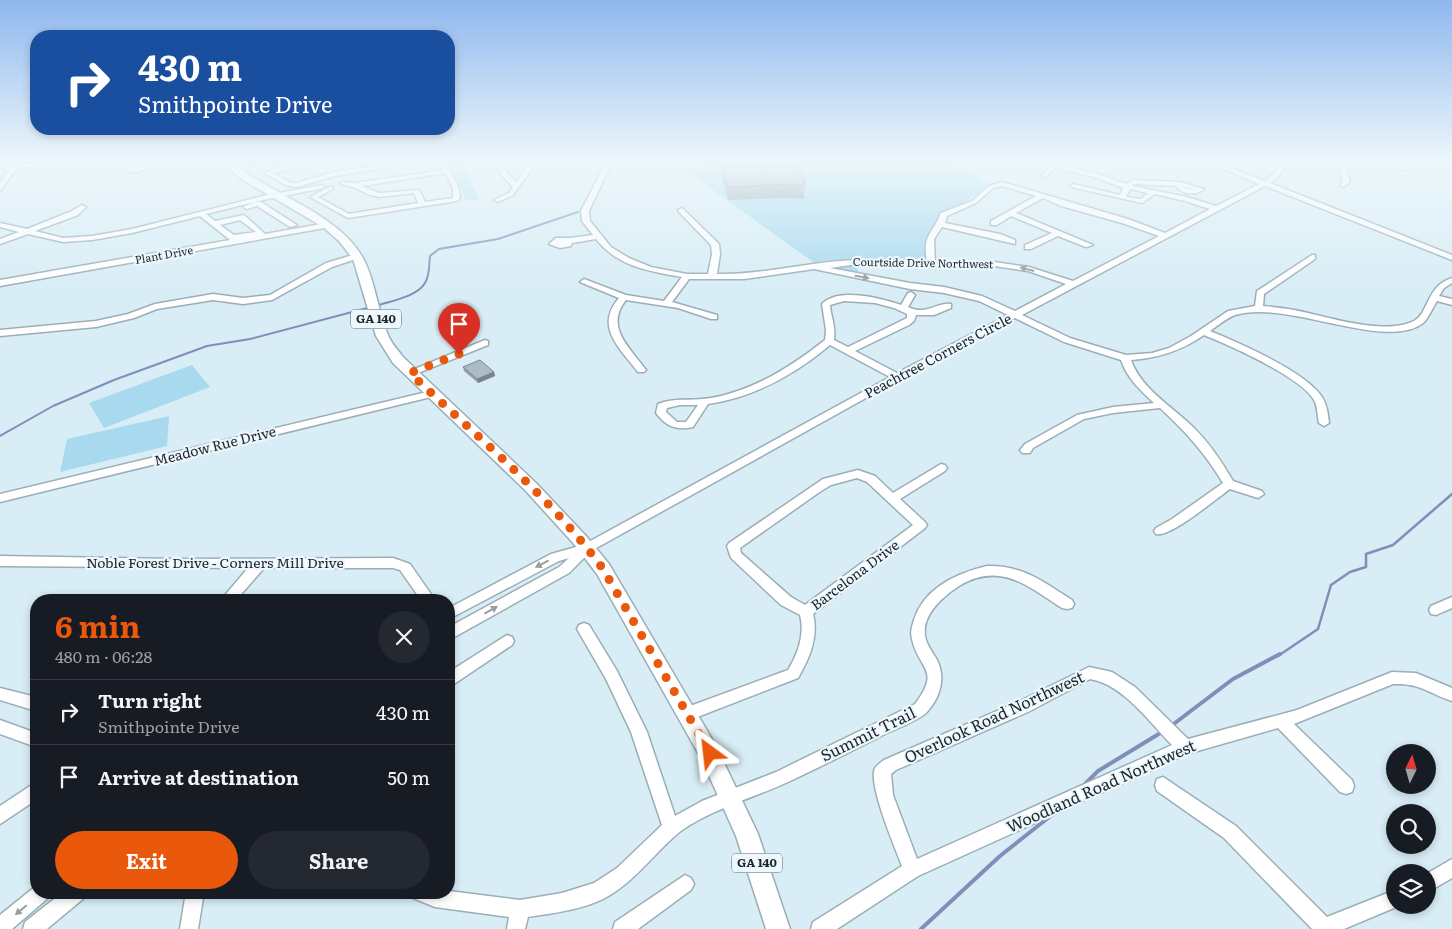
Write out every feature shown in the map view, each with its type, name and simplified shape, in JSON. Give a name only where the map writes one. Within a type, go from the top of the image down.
[{"type":"main road","name":"GA 140","points":[[294,205],[328,225],[343,239],[356,256],[382,336],[398,360],[431,394],[539,495],[587,548],[603,569],[710,753],[747,834],[778,929]]},
{"type":"street","points":[[202,215],[238,205]]},
{"type":"street","points":[[0,225],[63,240],[92,238],[251,205]]},
{"type":"street","points":[[260,205],[293,225]]},
{"type":"street","points":[[328,205],[348,216],[420,205]]},
{"type":"street","name":"Courtside Drive Northwest","points":[[588,205],[585,211],[585,219],[608,249],[626,260],[649,269],[687,276],[744,277],[858,262],[1011,266],[1073,284]]},
{"type":"street","points":[[932,265],[929,250],[931,237],[944,215],[966,205]]},
{"type":"street","points":[[994,222],[1025,205]]},
{"type":"street","points":[[1069,205],[1114,218],[1129,227],[1162,238]]},
{"type":"street","points":[[1203,205],[1215,210]]},
{"type":"street","name":"Peachtree Corners Circle","points":[[455,611],[556,556],[587,548],[897,377],[1224,205]]},
{"type":"street","points":[[1321,205],[1452,258]]},
{"type":"street","points":[[0,242],[75,213],[82,207]]},
{"type":"street","points":[[682,210],[715,244],[716,254],[712,277]]},
{"type":"street","points":[[1010,214],[1088,245]]},
{"type":"street","points":[[202,215],[232,238],[262,234],[241,217],[214,224]]},
{"type":"street","points":[[940,224],[997,236],[1012,242]]},
{"type":"street","name":"Plant Drive","points":[[0,283],[328,225]]},
{"type":"street","points":[[1028,247],[1058,233]]},
{"type":"street","points":[[568,241],[598,236]]},
{"type":"street","points":[[0,333],[96,324],[131,316],[155,307],[213,297],[243,301],[272,297],[329,265],[356,256]]},
{"type":"street","points":[[1259,308],[1260,293],[1312,257]]},
{"type":"street","points":[[815,267],[966,295],[998,305],[1074,343],[1125,358],[1152,356],[1172,350],[1231,313],[1259,308],[1384,329],[1407,327],[1420,320],[1441,286],[1452,280]]},
{"type":"street","points":[[667,303],[687,276]]},
{"type":"street","points":[[584,282],[624,296],[667,303],[714,317]]},
{"type":"street","points":[[850,350],[906,323],[912,318],[907,311],[911,295]]},
{"type":"street","points":[[624,296],[613,312],[613,325],[618,337],[641,370]]},
{"type":"street","points":[[1433,297],[1452,302]]},
{"type":"street","points":[[705,402],[732,397],[750,390],[800,364],[829,340],[832,325],[826,311],[826,304],[832,300],[855,298],[907,311],[934,312],[948,306]]},
{"type":"street","points":[[1203,332],[1287,373],[1304,384],[1318,399],[1324,423]]},
{"type":"street","points":[[829,340],[897,377]]},
{"type":"street","points":[[410,373],[485,343]]},
{"type":"street","points":[[1125,358],[1129,369],[1137,380],[1207,450],[1229,484],[1258,494]]},
{"type":"street","name":"Meadow Rue Drive","points":[[0,498],[431,394]]},
{"type":"street","points":[[1026,450],[1029,446],[1081,417],[1113,410],[1162,405]]},
{"type":"street","points":[[806,612],[786,601],[735,555],[733,546],[827,482],[858,474],[872,479],[892,499],[941,468]]},
{"type":"street","points":[[1160,531],[1188,514],[1229,484]]},
{"type":"street","name":"Barcelona Drive","points":[[687,714],[793,674],[800,662],[810,622],[806,612],[920,525],[892,499]]},
{"type":"street","name":"Peachtree Corners Circle","points":[[455,631],[564,570],[587,548]]},
{"type":"street","name":"Noble Forest Drive - Corners Mill Drive","points":[[0,561],[400,564],[405,567],[416,593]]},
{"type":"street","points":[[234,594],[262,563]]},
{"type":"street","name":"Summit Trail","points":[[732,799],[782,777],[920,709],[930,697],[936,683],[930,660],[919,644],[918,630],[921,618],[927,607],[950,584],[975,574],[996,570],[1017,574],[1067,604]]},
{"type":"street","points":[[1436,610],[1452,602]]},
{"type":"street","points":[[584,629],[612,675],[639,732],[671,828]]},
{"type":"street","points":[[455,676],[507,640]]},
{"type":"street","name":"Overlook Road Northwest","points":[[912,870],[885,795],[882,771],[890,765],[1025,706],[1089,674],[1107,676],[1130,692],[1184,747]]},
{"type":"street","name":"Woodland Road Northwest","points":[[820,929],[912,870],[1184,747],[1280,720],[1343,699],[1392,678],[1408,676],[1422,680],[1452,695]]},
{"type":"street","points":[[0,694],[30,702]]},
{"type":"street","points":[[1280,720],[1346,786]]},
{"type":"street","points":[[0,727],[30,738]]},
{"type":"street","points":[[1163,785],[1230,832],[1323,928],[1386,903]]},
{"type":"street","points":[[0,816],[30,794]]},
{"type":"street","points":[[443,899],[520,909],[562,902],[599,891],[623,874],[671,828],[708,807],[732,799]]},
{"type":"street","points":[[1436,878],[1452,868]]},
{"type":"street","points":[[622,929],[685,884]]},
{"type":"street","points":[[0,927],[34,899]]},
{"type":"street","points":[[32,929],[69,899]]},
{"type":"street","points":[[189,929],[195,899]]},
{"type":"street","points":[[516,929],[520,909]]},
{"type":"shaded area","points":[[734,205],[961,205],[947,215],[933,234],[935,260],[856,264],[859,274],[820,267]]},
{"type":"shaded area","points":[[192,365],[210,387],[104,428],[89,403]]},
{"type":"shaded area","points":[[169,416],[167,446],[60,472],[67,439]]},
{"type":"building","points":[[480,360],[494,372],[477,379],[463,367]]},
{"type":"waterway","points":[[376,306],[410,295],[421,288],[428,277],[430,256],[439,249],[498,239],[578,212]]},
{"type":"waterway","points":[[0,436],[53,406],[114,380],[207,346],[250,339],[371,307]]},
{"type":"waterway","points":[[1278,656],[1318,629],[1331,585],[1350,572],[1366,567],[1366,554],[1393,545],[1452,494]]},
{"type":"waterway","points":[[1171,726],[1233,679],[1280,654]]},
{"type":"waterway","points":[[1083,786],[1098,771],[1162,732]]},
{"type":"waterway","points":[[921,929],[1000,856],[1053,814]]},
{"type":"route","points":[[459,354],[410,373],[539,495],[587,548],[603,569],[710,753]]}]
